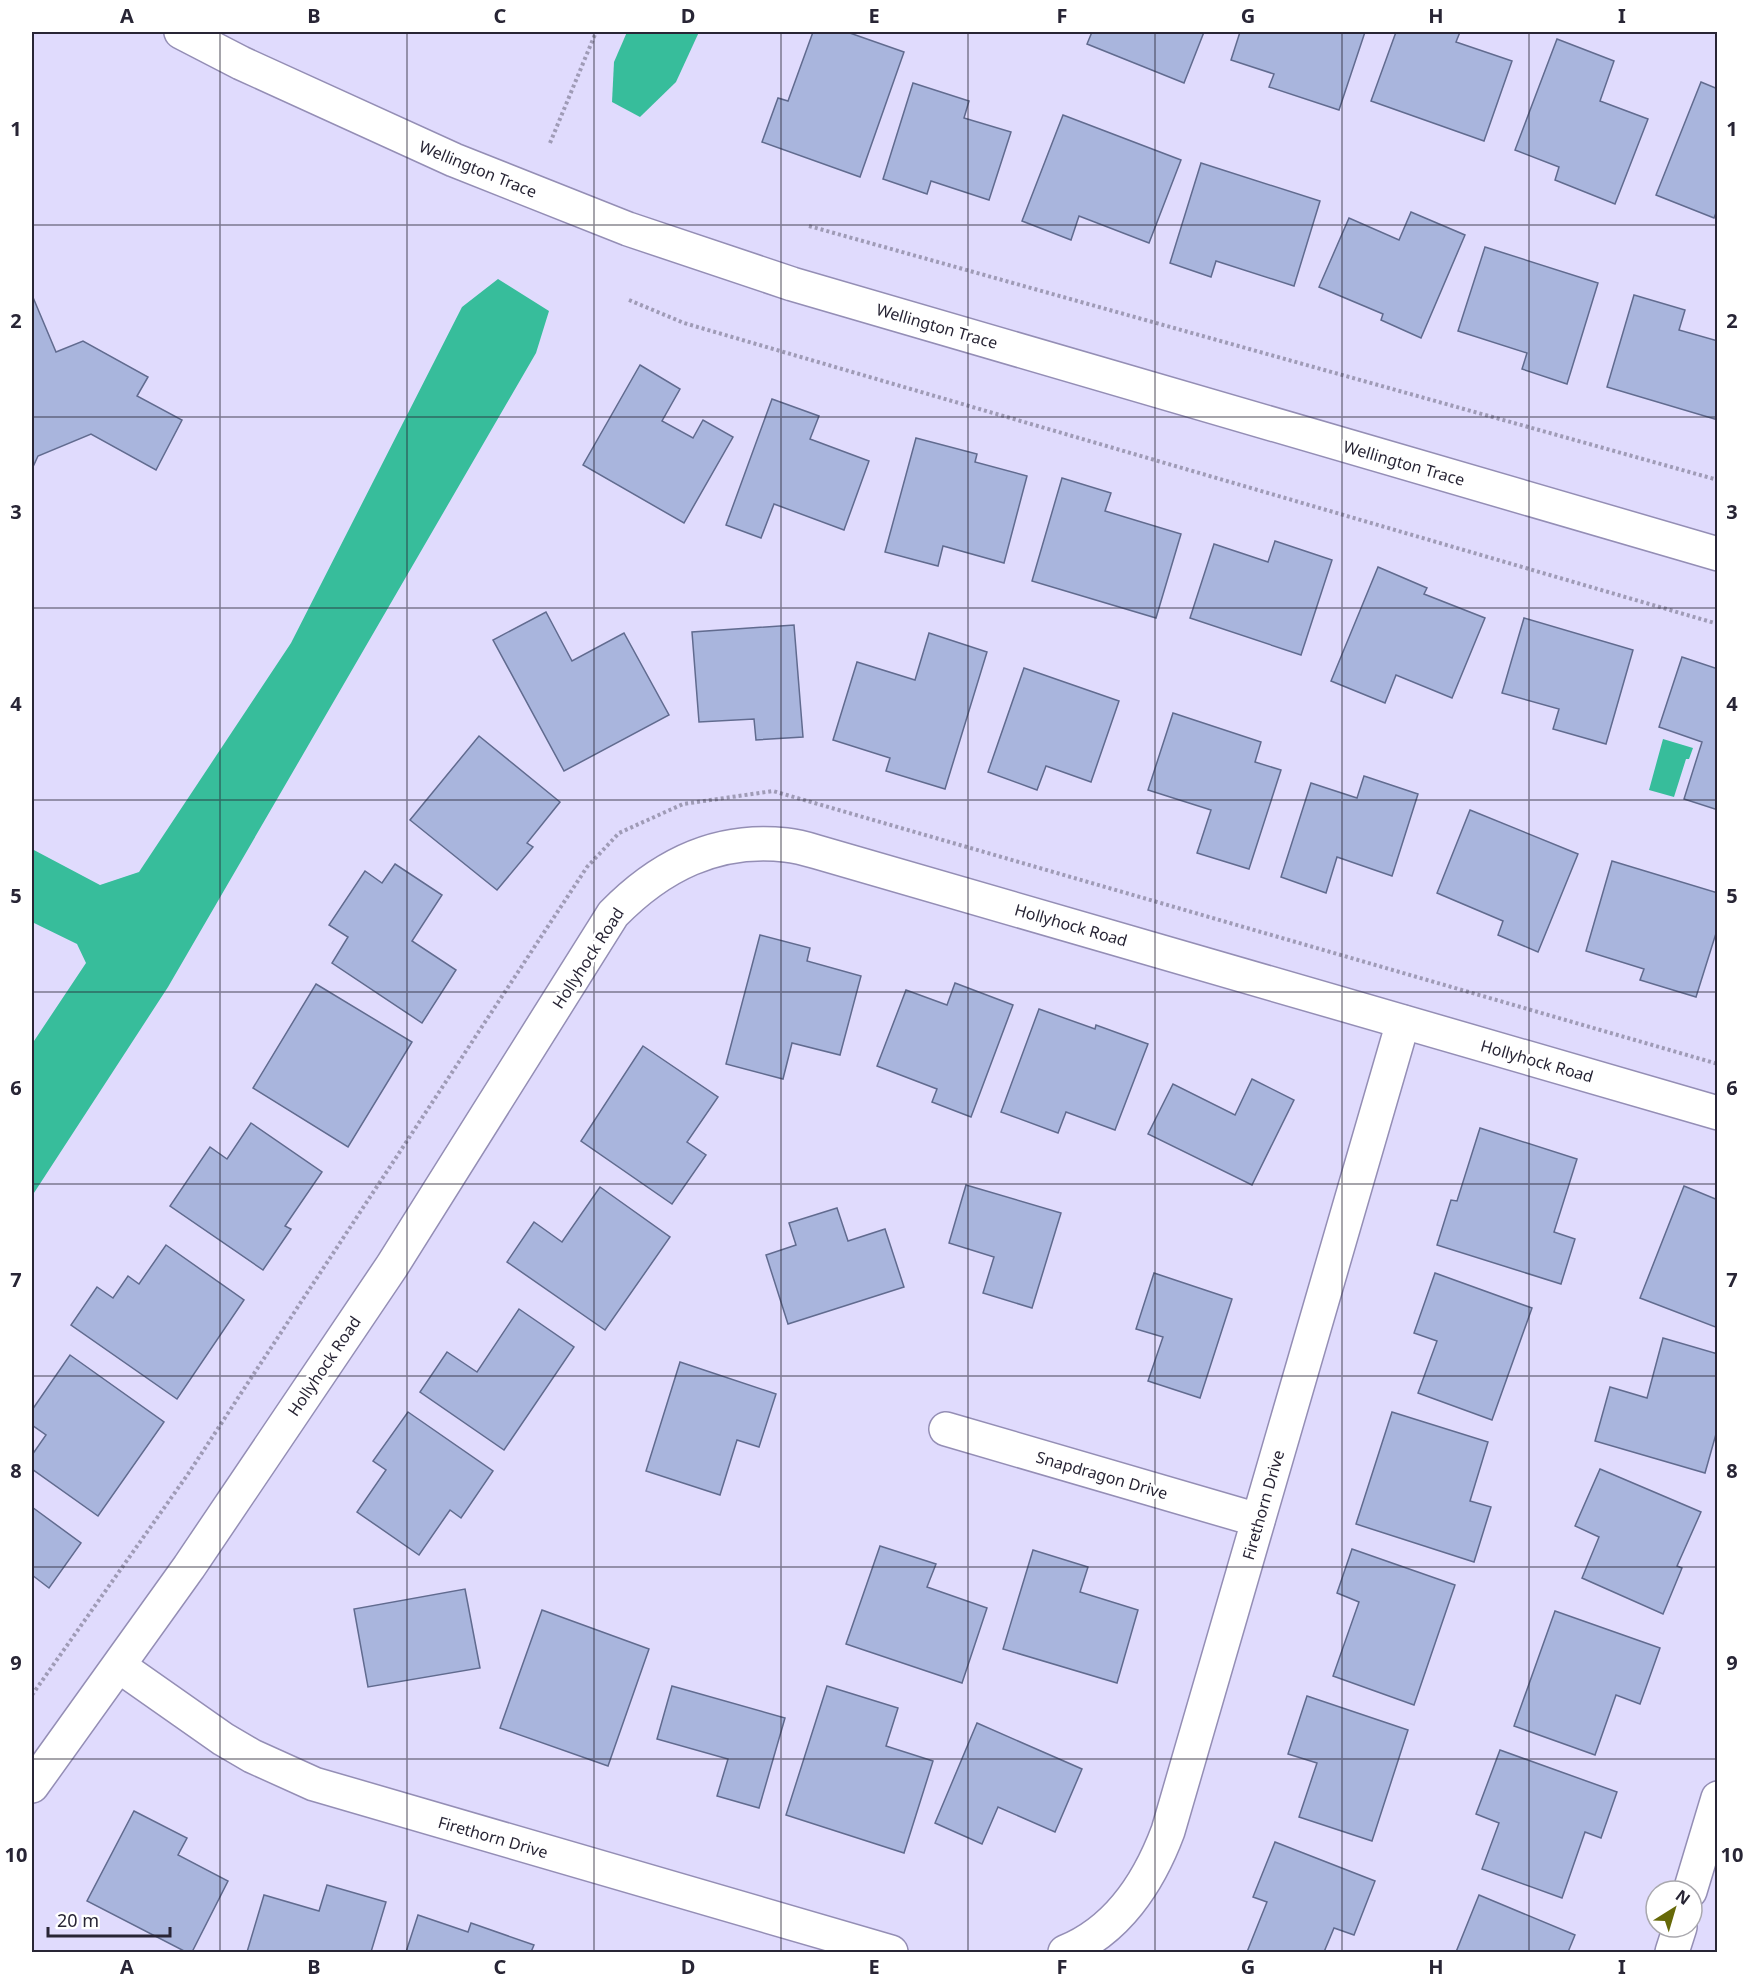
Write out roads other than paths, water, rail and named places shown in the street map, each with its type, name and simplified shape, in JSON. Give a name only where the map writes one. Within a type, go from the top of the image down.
[{"type":"street","name":"Wellington Trace","points":[[181,32],[241,63],[454,160],[628,229],[782,281],[1718,554]]},
{"type":"street","name":"Hollyhock Road","points":[[32,1786],[189,1568],[392,1266],[613,914],[636,891],[662,872],[691,858],[722,848],[754,844],[786,845],[817,852],[1718,1113]]},
{"type":"street","name":"Firethorn Drive","points":[[1065,1953],[1095,1934],[1120,1913],[1140,1889],[1157,1861],[1168,1832],[1403,1022]]},
{"type":"street","name":"Snapdragon Drive","points":[[946,1429],[1258,1520]]},
{"type":"street","name":"Firethorn Drive","points":[[120,1666],[223,1739],[252,1756],[314,1784],[891,1953]]},
{"type":"street","points":[[1694,1879],[1718,1798]]}]
